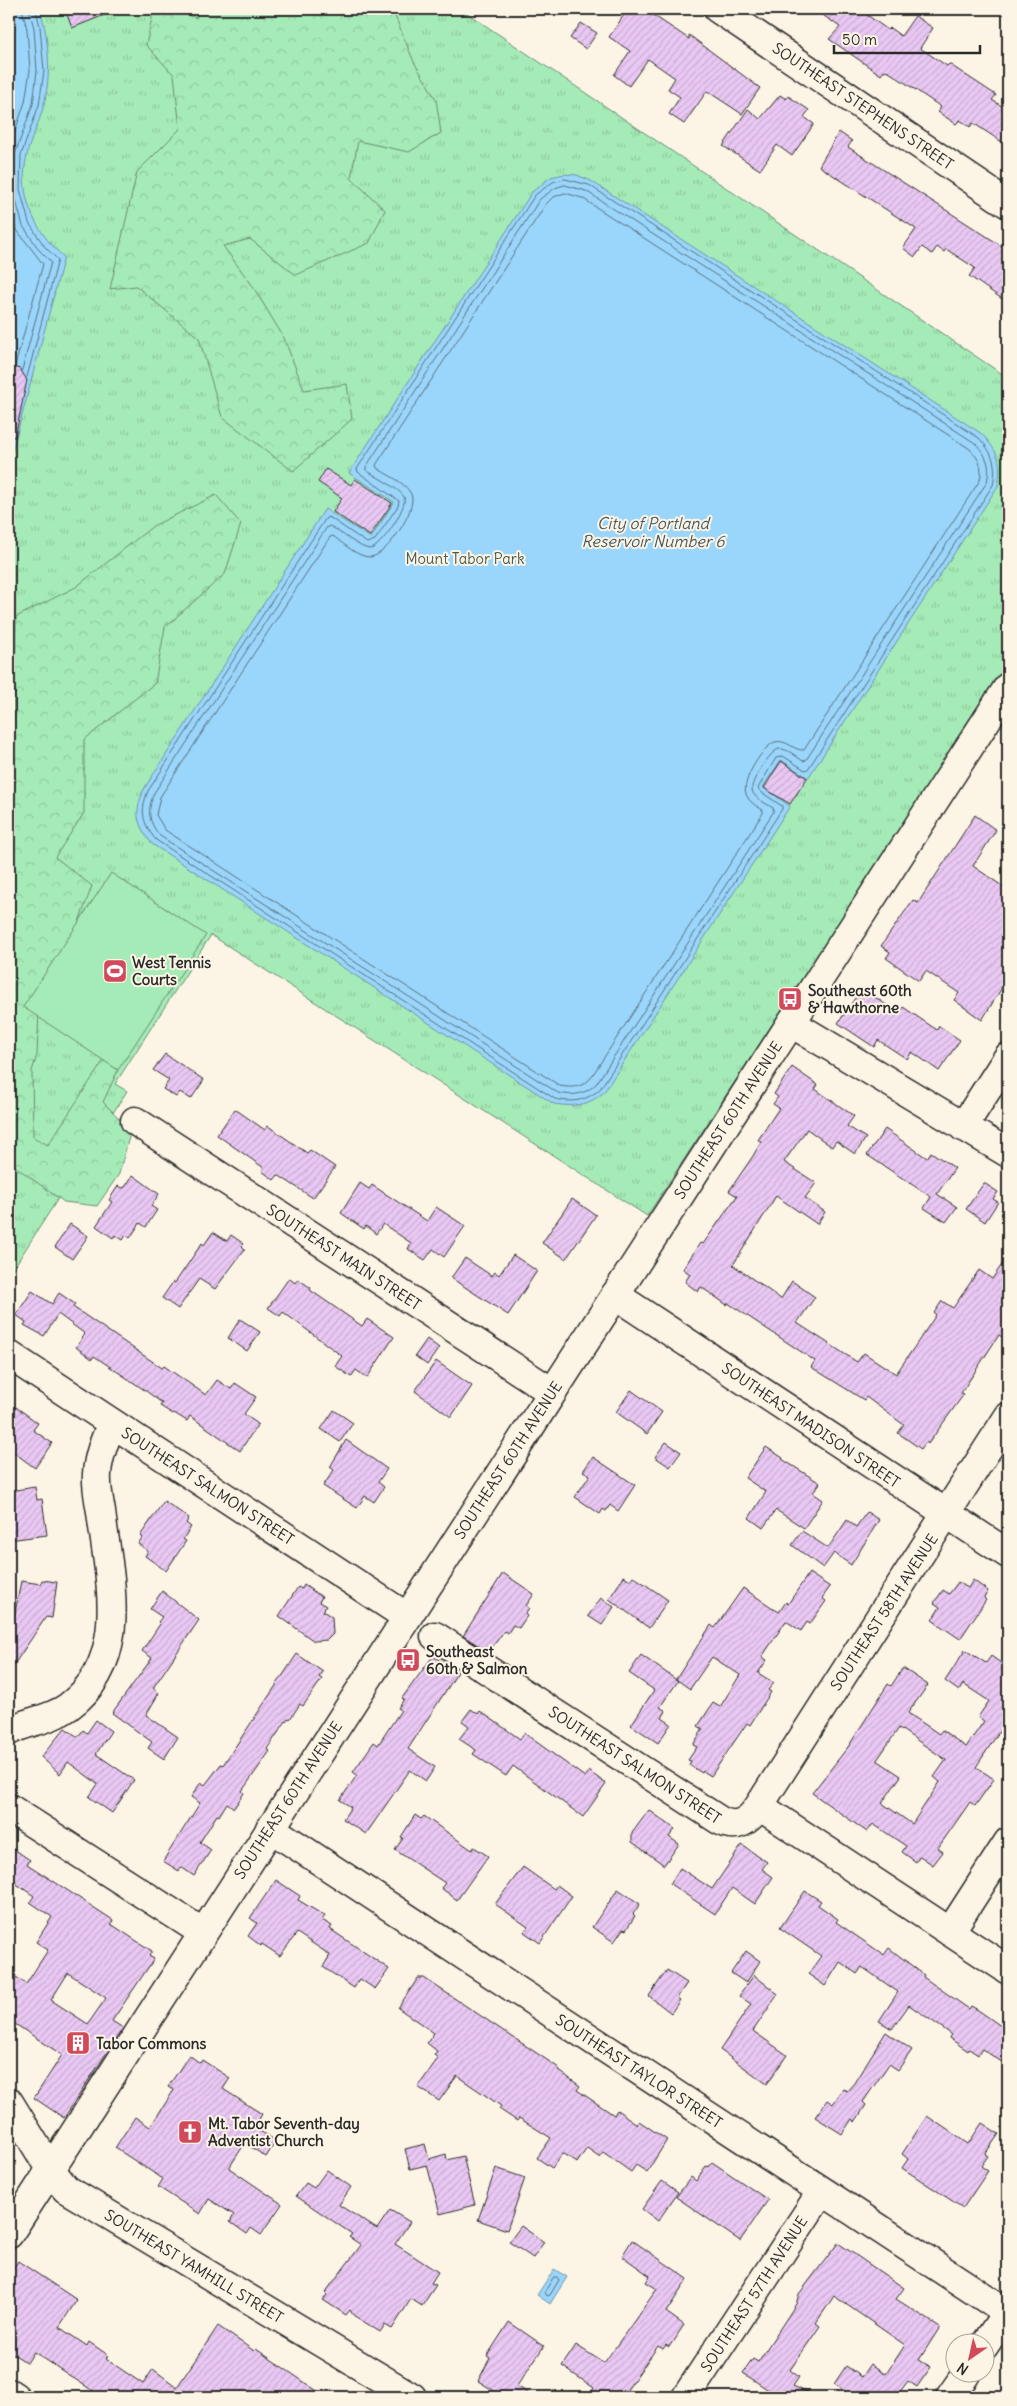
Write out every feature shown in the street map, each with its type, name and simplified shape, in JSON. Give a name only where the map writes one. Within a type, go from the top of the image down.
[{"type":"street","name":"SOUTHEAST STEPHENS STREET","points":[[718,9],[1008,204]]},
{"type":"street","name":"SOUTHEAST 60TH AVENUE","points":[[9,2234],[202,1932],[1008,687]]},
{"type":"street","points":[[791,1023],[1008,1153]]},
{"type":"street","points":[[963,1126],[1008,1057]]},
{"type":"street","name":"SOUTHEAST MAIN STREET","points":[[135,1122],[552,1392]]},
{"type":"street","name":"SOUTHEAST MADISON STREET","points":[[615,1295],[1008,1554]]},
{"type":"street","name":"SOUTHEAST SALMON STREET","points":[[9,1355],[407,1617]]},
{"type":"street","name":"SOUTHEAST 58TH AVENUE","points":[[759,1806],[1008,1418]]},
{"type":"street","points":[[9,1731],[55,1716],[82,1695],[100,1670],[111,1641],[112,1606],[96,1474],[102,1448],[112,1423]]},
{"type":"street","name":"SOUTHEAST SALMON STREET","points":[[435,1636],[725,1824],[736,1825],[749,1820],[759,1806]]},
{"type":"street","points":[[759,1806],[1008,1970]]},
{"type":"street","points":[[9,1808],[202,1932]]},
{"type":"street","name":"SOUTHEAST TAYLOR STREET","points":[[270,1828],[1007,2312]]},
{"type":"street","points":[[950,1932],[1008,1842]]},
{"type":"street","name":"SOUTHEAST YAMHILL STREET","points":[[9,2102],[50,2169],[61,2184],[73,2193],[412,2397]]},
{"type":"street","name":"SOUTHEAST 57TH AVENUE","points":[[686,2397],[822,2191]]},
{"type":"street","points":[[992,2334],[1007,2312]]},
{"type":"street","points":[[950,2397],[959,2384]]},
{"type":"street","points":[[9,2393],[16,2397]]},
{"type":"green space","name":"Mount Tabor Park","points":[[9,9],[461,9],[1008,378],[1008,664],[647,1216],[211,935],[115,1084],[127,1091],[9,1275]]},
{"type":"green space","points":[[154,9],[174,9],[196,18],[196,9],[392,9],[414,62],[436,99],[441,133],[409,152],[358,141],[351,178],[385,210],[369,243],[296,275],[250,239],[223,246],[252,285],[284,338],[304,390],[347,384],[352,419],[293,471],[222,417],[199,338],[136,286],[110,289],[137,172],[180,129],[174,75],[146,45]]},
{"type":"green space","points":[[216,495],[241,524],[225,574],[165,627],[155,683],[84,740],[84,813],[55,857],[92,886],[69,949],[40,990],[37,1055],[32,1071],[33,1137],[48,1145],[104,1060],[118,1070],[103,1102],[131,1130],[119,1174],[97,1206],[64,1202],[9,1162],[9,723],[13,720],[16,617],[76,587],[153,526]]},
{"type":"green space","name":"West Tennis Courts","points":[[111,873],[206,935],[118,1070],[23,1007]]},
{"type":"water","points":[[9,9],[40,9],[46,33],[48,83],[43,108],[27,155],[24,184],[31,212],[37,224],[64,257],[9,464]]},
{"type":"water","name":"City of Portland Reservoir Number 6","points":[[564,174],[577,175],[591,181],[982,434],[996,452],[1000,470],[998,486],[808,778],[781,760],[763,787],[790,806],[604,1092],[586,1103],[568,1105],[554,1104],[152,844],[138,818],[139,805],[144,789],[325,509],[371,538],[394,502],[349,473],[532,192],[551,177]]},
{"type":"water","points":[[554,2269],[567,2277],[550,2304],[537,2295]]},
{"type":"building","points":[[65,9],[117,9],[117,10],[72,28]]},
{"type":"building","points":[[628,9],[644,9],[689,39],[689,35],[760,88],[742,114],[707,91],[684,124],[669,114],[680,97],[668,89],[675,78],[648,59],[629,86],[614,75],[630,51],[609,37]]},
{"type":"building","points":[[814,9],[859,9],[888,30],[890,28],[901,36],[915,16],[933,28],[920,48],[947,66],[949,64],[996,95],[992,100],[1008,110],[1008,146],[973,123],[970,127],[960,120],[956,124],[938,112],[941,107],[892,74],[885,70],[881,75],[829,39],[840,27]]},
{"type":"building","points":[[581,23],[597,33],[586,49],[570,38]]},
{"type":"building","points":[[780,95],[786,99],[788,96],[809,110],[804,117],[814,124],[792,156],[777,145],[760,170],[723,146],[748,109],[760,119]]},
{"type":"building","points":[[839,132],[852,141],[848,147],[1008,250],[1008,303],[969,276],[975,268],[946,249],[944,252],[937,247],[932,254],[922,247],[915,257],[903,248],[916,229],[819,166]]},
{"type":"building","points":[[9,366],[20,369],[27,380],[15,437],[9,436]]},
{"type":"building","points":[[326,469],[351,485],[355,479],[392,503],[370,536],[333,512],[342,498],[318,482]]},
{"type":"building","points":[[781,761],[807,778],[790,804],[764,788]]},
{"type":"building","points":[[975,815],[996,830],[973,866],[1008,890],[1008,978],[982,1020],[954,1000],[959,993],[926,971],[919,981],[886,958],[890,952],[881,946],[913,900],[918,903]]},
{"type":"building","points":[[862,988],[898,1013],[903,1007],[937,1030],[939,1026],[960,1040],[939,1071],[912,1052],[907,1059],[878,1040],[874,1047],[838,1023]]},
{"type":"building","points":[[165,1054],[204,1080],[191,1099],[180,1092],[176,1097],[163,1089],[169,1080],[153,1070]]},
{"type":"building","points":[[792,1067],[818,1085],[815,1089],[854,1116],[847,1126],[866,1138],[855,1154],[836,1141],[832,1147],[807,1129],[784,1162],[816,1183],[805,1198],[825,1212],[817,1224],[776,1196],[733,1265],[781,1299],[792,1281],[815,1297],[797,1323],[857,1362],[864,1353],[896,1374],[936,1315],[934,1313],[942,1301],[953,1308],[979,1270],[992,1279],[1008,1256],[1008,1328],[1002,1337],[999,1335],[961,1393],[964,1394],[928,1444],[926,1442],[921,1449],[898,1433],[904,1425],[866,1397],[864,1400],[811,1367],[815,1361],[728,1303],[727,1305],[701,1287],[698,1292],[685,1282],[690,1274],[683,1269],[700,1243],[703,1244],[737,1196],[729,1191],[753,1156],[761,1142],[758,1140],[779,1108],[773,1104],[778,1097],[774,1094]]},
{"type":"building","points":[[235,1109],[265,1130],[268,1126],[307,1153],[310,1150],[335,1167],[313,1198],[278,1175],[274,1180],[262,1171],[264,1168],[217,1135]]},
{"type":"building","points":[[885,1129],[927,1158],[931,1152],[955,1168],[937,1194],[957,1207],[946,1222],[924,1208],[931,1197],[867,1155]]},
{"type":"building","points":[[133,1175],[159,1194],[151,1206],[157,1210],[146,1227],[140,1223],[130,1238],[126,1235],[123,1240],[115,1235],[113,1238],[96,1226],[112,1202],[109,1200],[118,1186],[125,1187]]},
{"type":"building","points":[[360,1183],[369,1189],[372,1185],[427,1221],[436,1207],[465,1226],[444,1257],[433,1249],[425,1260],[408,1249],[411,1243],[383,1224],[376,1234],[366,1226],[364,1229],[341,1213]]},
{"type":"building","points":[[984,1183],[998,1192],[993,1199],[998,1202],[985,1222],[966,1209]]},
{"type":"building","points":[[572,1199],[596,1215],[566,1259],[542,1243]]},
{"type":"building","points":[[70,1224],[88,1236],[72,1259],[55,1247]]},
{"type":"building","points":[[213,1232],[227,1241],[231,1235],[244,1244],[242,1246],[245,1249],[215,1289],[199,1279],[178,1309],[162,1298],[173,1282],[175,1283],[202,1243],[204,1245]]},
{"type":"building","points":[[513,1255],[537,1271],[508,1315],[451,1278],[465,1258],[492,1276],[495,1272],[499,1275]]},
{"type":"building","points":[[289,1278],[295,1283],[298,1279],[311,1288],[310,1290],[362,1326],[367,1319],[394,1337],[367,1378],[356,1370],[351,1377],[335,1366],[342,1356],[283,1312],[280,1316],[268,1308]]},
{"type":"building","points":[[32,1291],[52,1304],[59,1293],[75,1304],[73,1307],[162,1368],[164,1366],[206,1395],[217,1380],[231,1389],[235,1383],[256,1397],[244,1414],[258,1424],[240,1451],[190,1416],[187,1421],[160,1406],[162,1403],[146,1391],[94,1356],[92,1359],[76,1347],[85,1334],[58,1314],[44,1336],[24,1325],[26,1322],[16,1315]]},
{"type":"building","points":[[240,1319],[260,1332],[247,1351],[228,1338]]},
{"type":"building","points":[[427,1339],[439,1348],[427,1365],[415,1356]]},
{"type":"building","points":[[436,1361],[472,1386],[451,1417],[415,1391]]},
{"type":"building","points":[[631,1390],[662,1412],[647,1434],[616,1412]]},
{"type":"building","points":[[16,1407],[38,1423],[33,1430],[52,1443],[35,1468],[9,1449],[9,1418]]},
{"type":"building","points":[[334,1410],[353,1423],[340,1442],[321,1429]]},
{"type":"building","points":[[346,1440],[387,1469],[378,1482],[384,1487],[374,1502],[365,1496],[357,1508],[323,1486],[334,1470],[330,1467]]},
{"type":"building","points":[[666,1442],[681,1452],[670,1467],[655,1457]]},
{"type":"building","points":[[766,1447],[820,1483],[813,1493],[823,1500],[804,1528],[776,1510],[763,1528],[749,1518],[766,1492],[745,1478]]},
{"type":"building","points":[[593,1457],[635,1485],[618,1511],[610,1505],[606,1511],[603,1509],[600,1514],[575,1497],[590,1475],[583,1471]]},
{"type":"building","points":[[35,1487],[37,1500],[42,1499],[47,1535],[9,1540],[9,1491]]},
{"type":"building","points":[[164,1501],[189,1518],[186,1523],[191,1527],[183,1539],[186,1541],[166,1571],[145,1556],[148,1551],[138,1544],[142,1538],[140,1536]]},
{"type":"building","points":[[867,1512],[879,1520],[851,1565],[834,1553],[823,1568],[792,1545],[802,1531],[828,1548],[847,1520],[856,1527]]},
{"type":"building","points":[[503,1573],[534,1594],[526,1606],[529,1608],[525,1614],[527,1616],[519,1628],[513,1625],[508,1633],[504,1631],[489,1652],[463,1636]]},
{"type":"building","points":[[809,1573],[830,1587],[822,1598],[826,1601],[810,1624],[807,1622],[801,1631],[786,1621],[762,1657],[767,1660],[758,1673],[774,1683],[768,1690],[771,1692],[750,1725],[747,1723],[711,1776],[703,1771],[702,1773],[689,1765],[691,1761],[688,1760],[697,1747],[693,1745],[703,1729],[698,1726],[713,1703],[720,1707],[740,1675],[712,1657],[690,1689],[676,1679],[711,1625],[715,1628],[743,1588],[779,1612],[786,1602],[788,1604]]},
{"type":"building","points":[[624,1576],[630,1580],[633,1576],[668,1600],[649,1628],[609,1599]]},
{"type":"building","points":[[42,1580],[57,1582],[52,1618],[46,1617],[9,1672],[9,1620],[13,1623],[21,1581],[41,1584]]},
{"type":"building","points":[[973,1580],[988,1591],[984,1598],[986,1600],[960,1639],[932,1620],[940,1607],[934,1603],[943,1590],[949,1594],[958,1582],[968,1588]]},
{"type":"building","points":[[304,1585],[322,1597],[319,1602],[326,1606],[323,1611],[332,1617],[333,1634],[327,1640],[314,1641],[279,1616],[298,1587],[302,1589]]},
{"type":"building","points":[[162,1591],[199,1620],[153,1688],[159,1693],[146,1715],[178,1737],[164,1759],[148,1748],[152,1742],[112,1713],[152,1658],[142,1651],[160,1624],[158,1622],[162,1617],[150,1609]]},
{"type":"building","points":[[601,1598],[614,1607],[602,1625],[588,1616]]},
{"type":"building","points":[[965,1650],[986,1663],[991,1656],[1008,1668],[1008,1738],[999,1732],[976,1767],[994,1779],[975,1806],[970,1802],[938,1848],[943,1852],[933,1865],[920,1856],[916,1862],[902,1852],[906,1846],[873,1824],[867,1832],[812,1793],[848,1747],[888,1684],[891,1686],[903,1668],[928,1685],[908,1713],[939,1734],[942,1730],[966,1747],[984,1721],[978,1717],[989,1701],[963,1684],[959,1691],[945,1681]],"holes":[[[899,1728],[946,1760],[934,1777],[940,1782],[912,1824],[882,1803],[901,1776],[877,1760]]]},
{"type":"building","points":[[297,1654],[323,1672],[319,1677],[322,1679],[303,1706],[300,1704],[290,1719],[288,1718],[267,1749],[270,1751],[242,1791],[244,1793],[234,1808],[227,1803],[219,1816],[217,1815],[200,1842],[211,1850],[194,1876],[181,1867],[179,1871],[163,1861],[200,1803],[191,1797],[201,1782],[205,1785],[221,1764],[223,1765]]},
{"type":"building","points":[[641,1655],[678,1681],[660,1707],[666,1711],[662,1718],[671,1724],[658,1743],[631,1725],[654,1690],[629,1673]]},
{"type":"building","points":[[433,1656],[458,1672],[408,1749],[435,1767],[426,1781],[410,1770],[366,1834],[343,1819],[351,1807],[340,1800],[357,1775],[353,1772],[374,1742],[378,1745],[401,1710],[398,1708],[404,1699],[402,1698]]},
{"type":"building","points":[[471,1709],[478,1714],[480,1711],[520,1739],[524,1733],[585,1777],[589,1771],[606,1784],[583,1817],[513,1766],[506,1776],[473,1754],[476,1750],[459,1739],[469,1726],[462,1721]]},
{"type":"building","points":[[96,1720],[111,1731],[96,1754],[134,1780],[112,1813],[89,1797],[98,1784],[68,1762],[60,1774],[41,1757],[65,1728],[78,1737],[83,1730],[87,1733]]},
{"type":"building","points":[[649,1810],[675,1829],[669,1837],[679,1844],[664,1865],[632,1842],[632,1833]]},
{"type":"building","points":[[415,1815],[421,1819],[424,1816],[472,1850],[474,1847],[488,1856],[457,1900],[441,1888],[445,1883],[395,1850]]},
{"type":"building","points":[[742,1845],[767,1862],[762,1869],[773,1877],[755,1904],[732,1888],[715,1914],[670,1884],[680,1868],[712,1889]]},
{"type":"building","points":[[9,1846],[30,1860],[27,1864],[113,1920],[111,1924],[152,1951],[149,1956],[154,1959],[112,2021],[123,2028],[64,2118],[34,2098],[62,2055],[9,2020],[9,1972],[26,1984],[48,1950],[36,1942],[52,1917],[30,1902],[34,1896],[9,1879]],"holes":[[[68,1973],[106,1998],[88,2024],[51,2000]]]},
{"type":"building","points":[[523,1867],[554,1889],[557,1885],[572,1896],[540,1943],[524,1932],[528,1927],[495,1904]]},
{"type":"building","points":[[276,1880],[300,1896],[298,1900],[325,1916],[322,1920],[332,1926],[330,1929],[389,1969],[375,1989],[360,1979],[354,1988],[323,1967],[330,1955],[297,1933],[280,1956],[262,1944],[261,1946],[248,1936],[257,1923],[250,1918]]},
{"type":"building","points":[[618,1889],[640,1904],[626,1930],[623,1929],[614,1942],[592,1927]]},
{"type":"building","points":[[805,1891],[821,1901],[818,1905],[838,1919],[836,1922],[884,1955],[889,1948],[924,1975],[923,1977],[969,2009],[971,2006],[1008,2031],[1008,2066],[982,2049],[978,2055],[969,2049],[968,2051],[949,2038],[951,2034],[909,2005],[892,2029],[879,2021],[898,1992],[862,1967],[857,1974],[840,1962],[825,1986],[808,1974],[821,1956],[780,1928]]},
{"type":"building","points":[[746,1951],[760,1961],[746,1983],[731,1973]]},
{"type":"building","points":[[667,1970],[687,1983],[677,1998],[680,2000],[671,2013],[649,1996]]},
{"type":"building","points":[[754,1975],[778,1994],[753,2031],[787,2055],[767,2084],[720,2050],[751,2004],[739,1996]]},
{"type":"building","points":[[418,1978],[424,1978],[559,2068],[558,2070],[580,2086],[577,2090],[614,2115],[617,2110],[637,2124],[639,2121],[667,2140],[647,2172],[636,2165],[631,2172],[603,2152],[600,2157],[587,2148],[577,2163],[563,2153],[552,2168],[537,2158],[551,2138],[519,2118],[517,2121],[499,2109],[501,2106],[457,2076],[439,2101],[418,2087],[438,2058],[434,2055],[437,2051],[427,2043],[434,2033],[398,2008]]},
{"type":"building","points":[[886,2032],[912,2050],[898,2070],[889,2064],[863,2102],[866,2105],[855,2122],[852,2119],[842,2134],[815,2117],[827,2100],[833,2104],[843,2089],[847,2091],[854,2083]]},
{"type":"building","name":"Mt. Tabor Seventh-day Adventist Church","points":[[189,2055],[200,2063],[202,2060],[230,2078],[223,2089],[262,2114],[257,2123],[260,2124],[257,2129],[276,2141],[266,2157],[245,2143],[229,2168],[282,2204],[261,2235],[251,2228],[247,2234],[230,2222],[234,2215],[209,2199],[200,2214],[158,2187],[163,2179],[115,2148],[135,2117],[150,2127],[174,2090],[168,2087]]},
{"type":"building","points":[[927,2116],[968,2144],[982,2123],[999,2134],[985,2154],[988,2156],[981,2166],[988,2171],[963,2208],[902,2168],[908,2159],[902,2154]]},
{"type":"building","points":[[425,2144],[429,2159],[446,2154],[447,2160],[463,2156],[475,2205],[440,2214],[427,2165],[410,2169],[405,2149]]},
{"type":"building","points":[[712,2162],[768,2200],[740,2241],[676,2197],[691,2177],[696,2181],[706,2166],[708,2167]]},
{"type":"building","points":[[496,2168],[525,2178],[507,2230],[478,2220]]},
{"type":"building","points":[[327,2170],[351,2187],[339,2205],[377,2229],[390,2210],[410,2222],[395,2244],[438,2272],[431,2283],[436,2285],[422,2306],[411,2299],[392,2329],[385,2325],[380,2332],[353,2315],[350,2310],[346,2315],[323,2300],[327,2295],[325,2293],[361,2245],[349,2237],[352,2234],[296,2196],[306,2183],[314,2188]]},
{"type":"building","points":[[662,2181],[678,2192],[658,2221],[642,2209]]},
{"type":"building","points":[[521,2226],[544,2242],[533,2258],[509,2242]]},
{"type":"building","points":[[632,2240],[688,2279],[666,2312],[684,2325],[669,2347],[666,2345],[663,2349],[658,2346],[622,2397],[588,2397],[594,2388],[562,2366],[576,2345],[604,2363],[657,2289],[646,2282],[650,2276],[622,2256]]},
{"type":"building","points":[[838,2243],[904,2288],[896,2299],[940,2327],[919,2360],[931,2367],[917,2387],[908,2381],[896,2397],[854,2397],[834,2384],[846,2366],[862,2377],[871,2364],[886,2374],[905,2345],[834,2296],[816,2323],[820,2326],[790,2370],[799,2377],[793,2386],[817,2397],[779,2397],[743,2373],[753,2359],[758,2362],[796,2304],[799,2294]]},
{"type":"building","points":[[18,2261],[77,2300],[59,2327],[87,2346],[89,2342],[108,2355],[106,2359],[143,2384],[153,2369],[177,2387],[218,2326],[254,2351],[256,2349],[326,2397],[228,2397],[218,2391],[214,2397],[102,2397],[34,2352],[27,2363],[9,2351],[9,2275]]},
{"type":"building","points":[[509,2322],[544,2346],[517,2386],[534,2397],[504,2397],[478,2381],[490,2358],[487,2356]]},
{"type":"place","name":"West Tennis Courts","points":[[115,971]]},
{"type":"place","name":"Southeast 60th & Hawthorne","points":[[790,999]]},
{"type":"place","name":"Southeast 60th & Salmon","points":[[408,1660]]},
{"type":"place","name":"Tabor Commons","points":[[78,2043]]},
{"type":"place","name":"Mt. Tabor Seventh-day Adventist Church","points":[[190,2132]]}]
